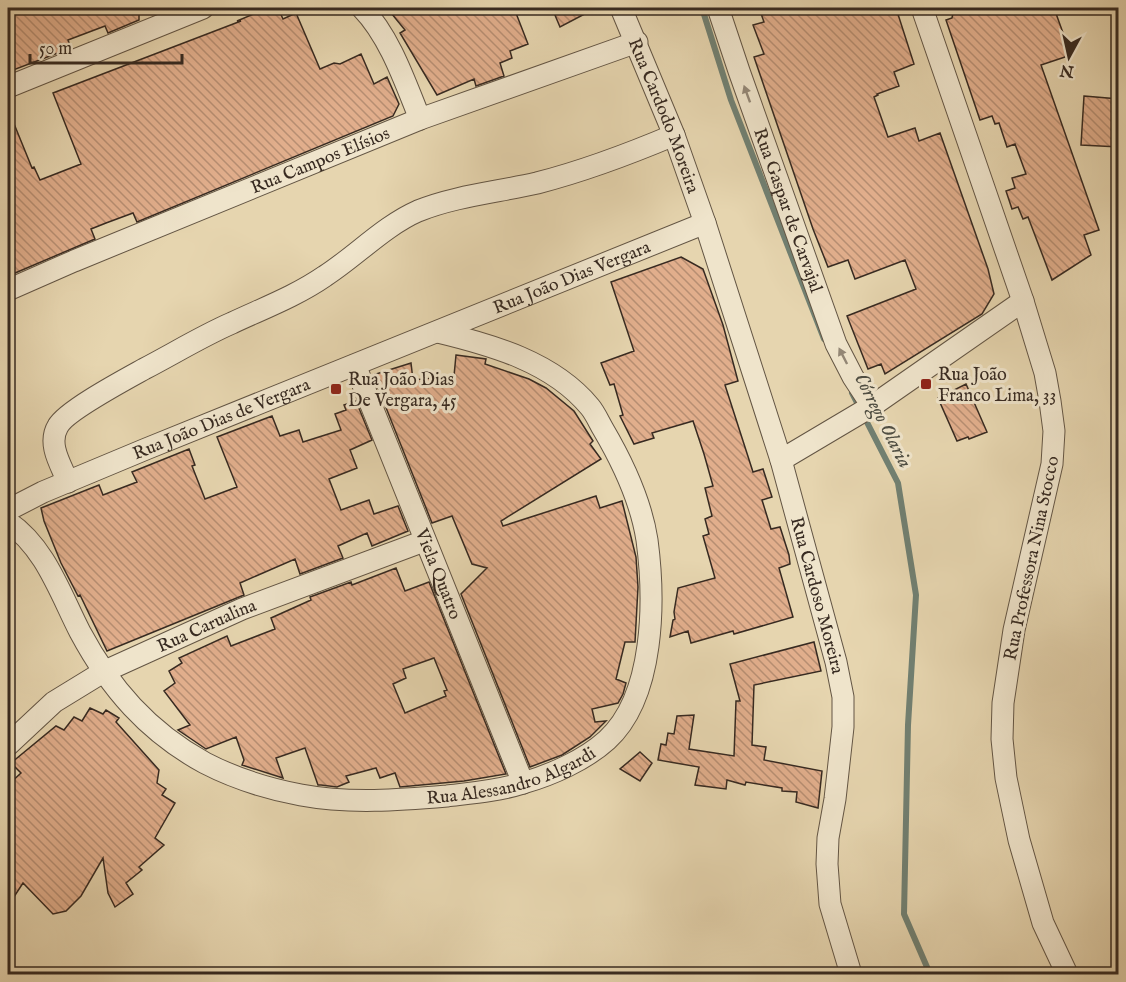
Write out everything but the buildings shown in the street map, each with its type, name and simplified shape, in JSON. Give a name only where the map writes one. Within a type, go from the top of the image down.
[{"type":"street","points":[[8,87],[203,8]]},
{"type":"street","points":[[362,8],[370,16],[388,47],[420,119]]},
{"type":"street","name":"Rua Cardodo Moreira","points":[[621,8],[674,135],[705,224]]},
{"type":"street","name":"Rua Gaspar de Carvajal","points":[[718,8],[742,82],[836,344],[868,409]]},
{"type":"street","name":"Rua Professora Nina Stocco","points":[[922,8],[1023,301],[1045,373],[1050,401],[1054,449],[1048,491],[1014,630],[1003,704],[1002,739],[1006,778],[1022,850],[1043,923],[1067,975]]},
{"type":"street","name":"Rua Campos Elísios","points":[[8,290],[84,256],[420,119],[637,42]]},
{"type":"street","points":[[68,482],[55,451],[54,437],[65,417],[124,380],[231,323],[281,302],[325,277],[394,224],[418,211],[450,202],[569,175],[612,161],[674,135]]},
{"type":"street","name":"Rua João Dias Vergara","points":[[438,332],[705,224]]},
{"type":"street","name":"Rua Cardoso Moreira","points":[[705,224],[782,460],[836,662],[843,697],[840,767],[828,838],[827,864],[830,904],[851,975]]},
{"type":"street","points":[[782,460],[868,409],[1023,301]]},
{"type":"street","name":"Rua João Dias de Vergara","points":[[8,510],[68,482],[438,332]]},
{"type":"street","name":"Rua Alessandro Algardi","points":[[8,522],[29,539],[42,557],[103,672],[135,711],[160,735],[207,763],[254,782],[302,795],[361,800],[479,793],[523,783],[574,762],[608,739],[629,711],[644,675],[649,632],[650,586],[646,538],[633,488],[612,444],[590,407],[560,378],[516,356],[482,343],[438,332]]},
{"type":"street","name":"Viela Quatro","points":[[355,364],[424,541],[523,783]]},
{"type":"street","name":"Rua Carualina","points":[[8,745],[54,702],[103,672],[242,609],[424,541]]},
{"type":"waterway","name":"Córrego Olaria","points":[[702,8],[731,100],[824,339]]},
{"type":"waterway","name":"Córrego Olaria","points":[[852,393],[898,483],[916,595],[908,725],[904,914],[930,974]]},
{"type":"place","name":"Rua João Franco Lima, 33","points":[[926,384]]},
{"type":"place","name":"Rua João Dias De Vergara, 45","points":[[336,389]]}]
